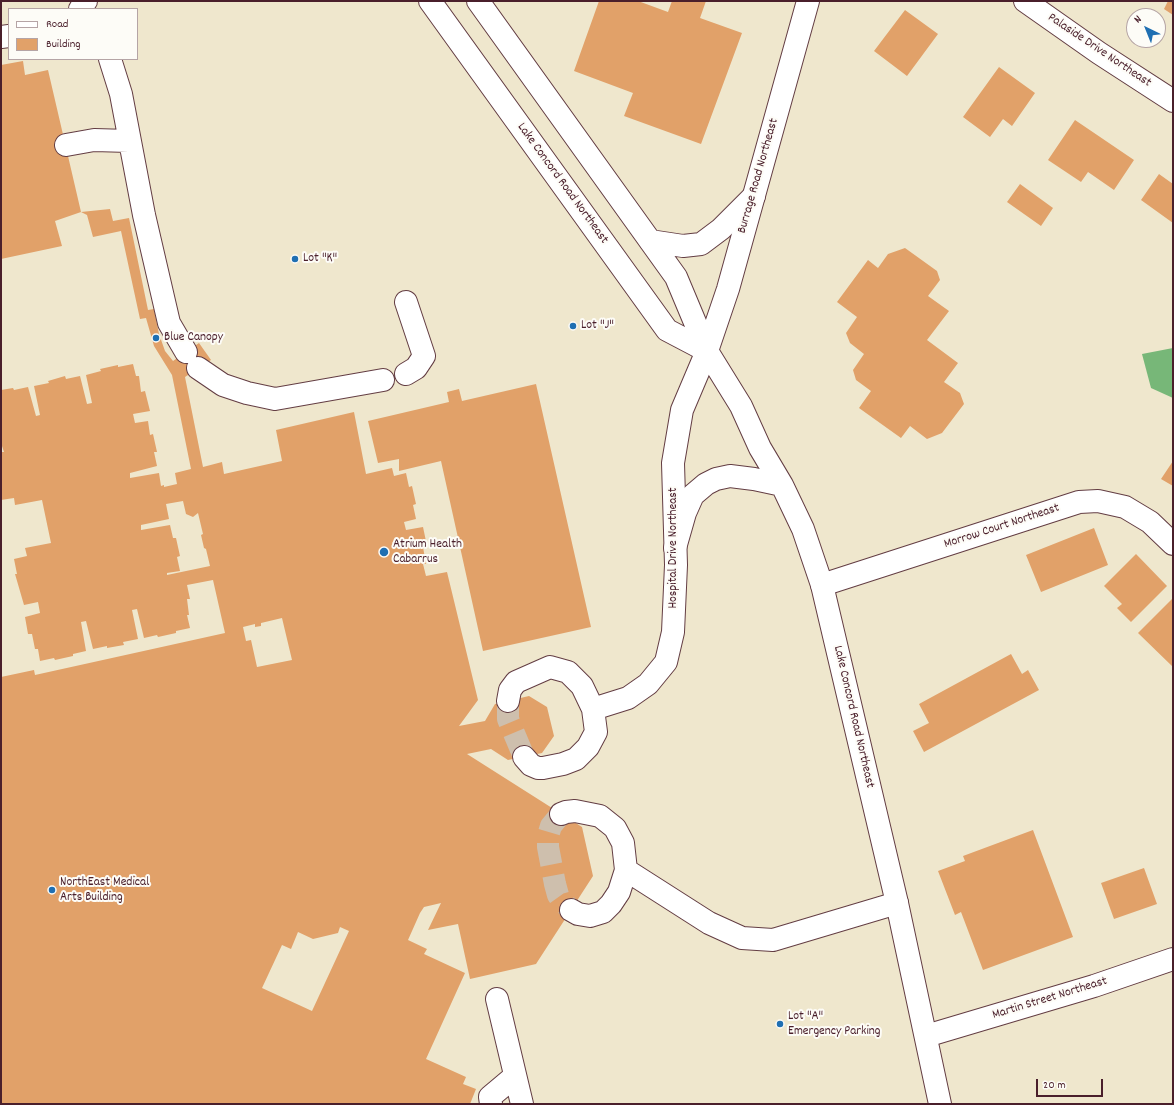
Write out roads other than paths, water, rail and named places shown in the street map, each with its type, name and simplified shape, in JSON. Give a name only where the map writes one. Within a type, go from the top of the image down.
[{"type":"main road","name":"Lake Concord Road Northeast","points":[[430,1],[667,330],[707,351]]},
{"type":"main road","name":"Lake Concord Road Northeast","points":[[478,1],[676,277],[707,351],[741,406],[760,448],[782,486],[803,529],[822,585],[897,903],[940,1104]]},
{"type":"main road","name":"Burrage Road Northeast","points":[[707,351],[728,289],[808,1]]},
{"type":"main road","name":"Palaside Drive Northeast","points":[[1025,1],[1099,53],[1173,101]]},
{"type":"main road","points":[[110,60],[121,94],[144,215],[169,323],[192,360],[223,385],[247,393],[275,399],[383,380]]},
{"type":"main road","points":[[66,145],[94,140],[130,141]]},
{"type":"main road","points":[[650,241],[683,246],[701,244],[721,229],[754,196]]},
{"type":"main road","points":[[406,302],[424,356],[416,368],[406,374]]},
{"type":"main road","name":"Hospital Drive Northeast","points":[[593,709],[628,698],[648,684],[666,662],[673,632],[676,565],[673,463],[682,410],[707,351]]},
{"type":"main road","points":[[675,548],[685,513],[693,495],[706,484],[716,479],[730,476],[754,479],[782,486]]},
{"type":"main road","name":"Morrow Court Northeast","points":[[822,585],[1079,502],[1098,501],[1125,507],[1150,522],[1173,544]]},
{"type":"main road","points":[[508,701],[510,690],[516,682],[550,667],[568,672],[582,686],[593,709],[596,732],[588,747],[576,759],[563,764],[538,768],[531,765],[524,757]]},
{"type":"main road","points":[[561,814],[575,811],[600,816],[615,828],[624,844],[626,870],[619,892],[611,904],[603,912],[594,916],[578,914],[571,910]]},
{"type":"main road","points":[[626,870],[709,923],[742,938],[773,940],[897,903]]},
{"type":"main road","name":"Martin Street Northeast","points":[[926,1036],[1094,986],[1173,959]]},
{"type":"main road","points":[[497,999],[522,1104]]},
{"type":"main road","points":[[491,1104],[490,1097],[515,1076]]},
{"type":"tunnel","points":[[508,701],[508,719],[524,757]]},
{"type":"tunnel","points":[[561,814],[551,826],[548,836],[548,847],[558,895],[571,910]]},
{"type":"place","name":"Lot \"K\"","points":[[295,259]]},
{"type":"place","name":"Lot \"J\"","points":[[573,326]]},
{"type":"place","name":"Blue Canopy","points":[[156,338]]},
{"type":"place","name":"Atrium Health Cabarrus","points":[[384,552]]},
{"type":"place","name":"NorthEast Medical Arts Building","points":[[52,890]]},
{"type":"place","name":"Lot \"A\" Emergency Parking","points":[[780,1024]]}]
